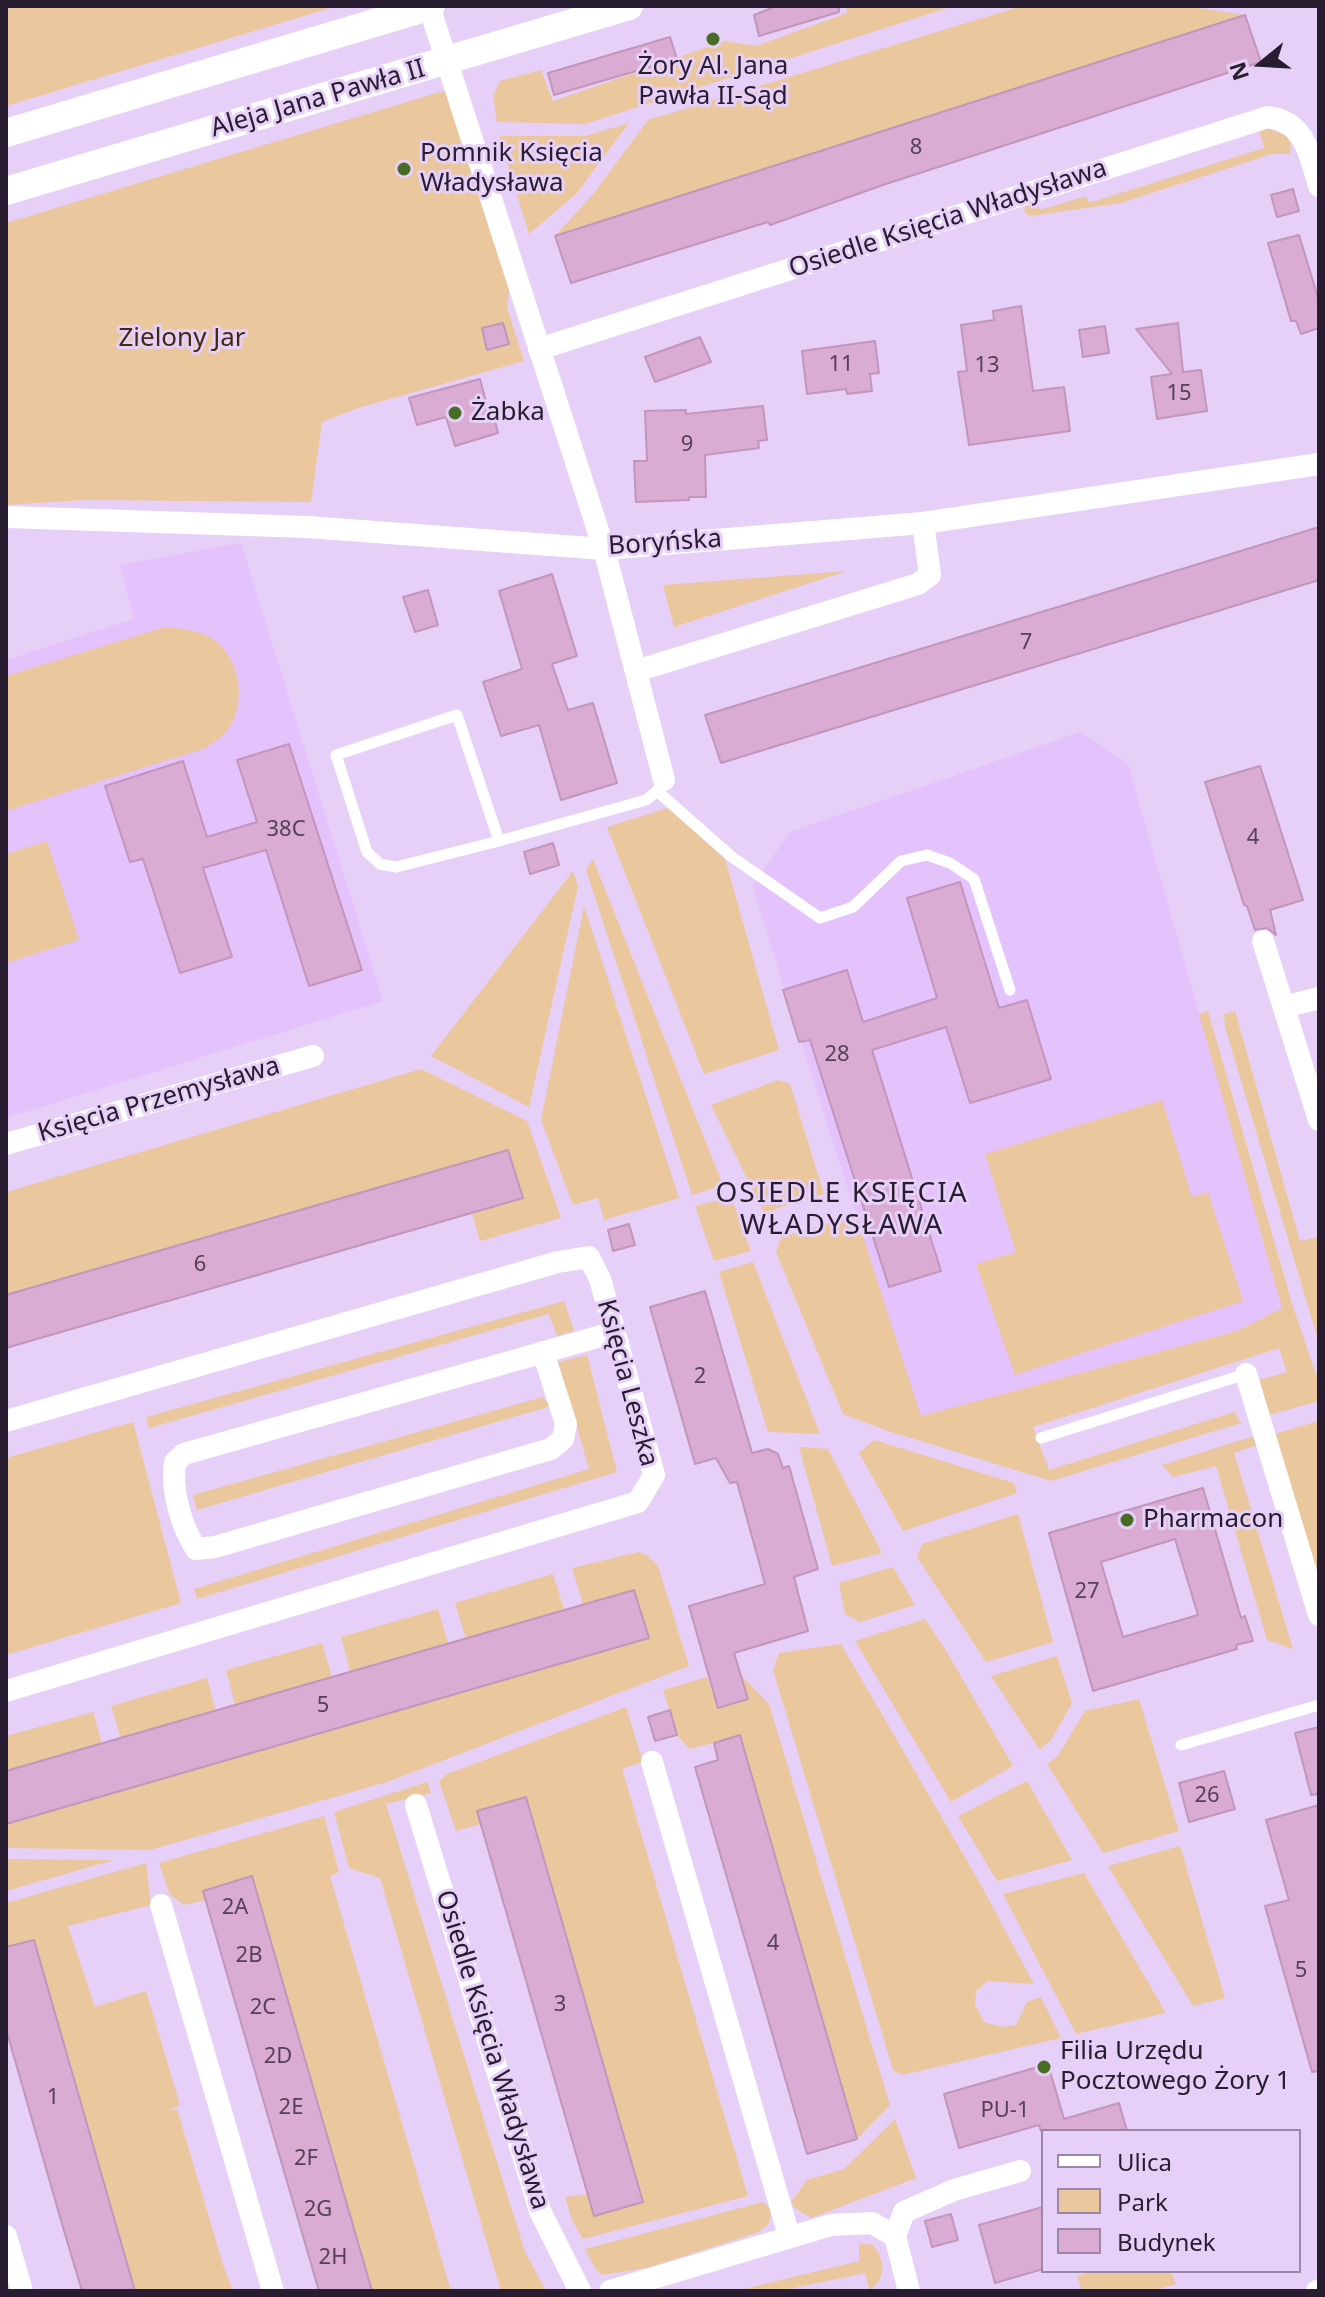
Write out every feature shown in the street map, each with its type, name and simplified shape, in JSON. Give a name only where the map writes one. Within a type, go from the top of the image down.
[{"type":"street","points":[[6,133],[430,6],[604,549],[636,671],[661,785]]},
{"type":"street","name":"Aleja Jana Pawła II","points":[[6,191],[629,6]]},
{"type":"street","name":"Osiedle Księcia Władysława","points":[[539,349],[1268,117],[1284,119],[1297,128],[1319,186]]},
{"type":"street","name":"Boryńska","points":[[6,517],[308,527],[604,549],[923,523],[1319,464]]},
{"type":"street","points":[[636,671],[918,584],[930,575],[923,523]]},
{"type":"street","points":[[1263,941],[1319,1120]]},
{"type":"street","points":[[1284,1007],[1319,998]]},
{"type":"street","name":"Księcia Przemysława","points":[[6,1144],[313,1056]]},
{"type":"street","name":"Księcia Leszka","points":[[6,1421],[558,1262],[589,1257],[600,1279],[654,1475],[638,1502],[6,1691]]},
{"type":"street","points":[[543,1352],[566,1424],[563,1439],[551,1449],[215,1547],[196,1549],[187,1534],[173,1475],[175,1462],[184,1454],[543,1352],[615,1332]]},
{"type":"street","points":[[1246,1374],[1319,1615]]},
{"type":"street","points":[[652,1762],[789,2236]]},
{"type":"street","name":"Osiedle Księcia Władysława","points":[[416,1805],[540,2211],[580,2291]]},
{"type":"street","points":[[161,1905],[273,2291]]},
{"type":"street","points":[[909,2291],[895,2236],[904,2212],[954,2190],[1020,2171]]},
{"type":"street","points":[[610,2291],[831,2225],[872,2223],[895,2236]]},
{"type":"street","points":[[6,2236],[22,2291]]},
{"type":"lane","points":[[499,841],[457,715],[336,755],[367,852],[380,864],[396,867],[499,841],[646,800],[661,785],[732,857],[820,918],[853,907],[901,861],[927,855],[950,863],[974,879],[1010,990]]},
{"type":"lane","points":[[1041,1438],[1246,1374]]},
{"type":"lane","points":[[1181,1745],[1319,1705]]},
{"type":"shaded area","points":[[241,543],[383,1001],[6,1118],[6,660],[134,619],[120,565]]},
{"type":"shaded area","points":[[1081,732],[1128,764],[1283,1308],[1237,1331],[920,1417],[752,886],[790,832]]},
{"type":"green space","points":[[6,6],[337,6],[6,106]]},
{"type":"green space","points":[[846,6],[954,6],[585,124],[497,122],[493,96],[500,81],[541,70],[553,101],[725,41],[756,46],[847,13]]},
{"type":"green space","points":[[1022,6],[1186,6],[1245,15],[555,236],[594,193],[648,120]]},
{"type":"green space","name":"Zielony Jar","points":[[453,88],[511,274],[507,307],[524,361],[358,408],[322,422],[311,502],[84,500],[6,505],[6,223]]},
{"type":"green space","points":[[629,123],[577,193],[529,234],[499,136],[585,136]]},
{"type":"green space","points":[[1264,127],[1287,136],[1290,154],[1272,154],[1121,203],[1030,216],[1024,212],[1026,203],[1035,201],[1040,210],[1086,196],[1089,203],[1264,148],[1259,130]]},
{"type":"green space","points":[[847,571],[674,627],[663,585]]},
{"type":"green space","points":[[165,627],[201,633],[227,653],[237,675],[239,699],[237,711],[226,732],[206,748],[6,811],[6,676]]},
{"type":"green space","points":[[668,808],[725,859],[779,1050],[704,1074],[607,827]]},
{"type":"green space","points":[[47,841],[79,940],[6,963],[6,854]]},
{"type":"green space","points":[[593,859],[723,1185],[692,1195],[586,870]]},
{"type":"green space","points":[[573,871],[578,886],[529,1107],[431,1056]]},
{"type":"green space","points":[[584,906],[679,1198],[604,1220],[598,1198],[573,1205],[541,1120]]},
{"type":"green space","points":[[1208,1011],[1293,1307],[1319,1383],[1319,1401],[1269,1415],[1259,1380],[1287,1372],[1279,1348],[1033,1427],[1049,1470],[1234,1412],[1241,1423],[1051,1481],[843,1414],[776,1252],[781,1237],[856,1215],[921,1416],[1237,1331],[1282,1308],[1199,1014]]},
{"type":"green space","points":[[1235,1011],[1300,1241],[1319,1237],[1319,1343],[1225,1027],[1224,1014]]},
{"type":"green space","points":[[421,1069],[527,1121],[561,1218],[480,1241],[472,1213],[522,1198],[508,1150],[6,1295],[6,1192]]},
{"type":"green space","points":[[778,1080],[790,1084],[824,1194],[764,1213],[711,1105]]},
{"type":"green space","points":[[1162,1100],[1192,1197],[1208,1192],[1243,1301],[1015,1375],[976,1264],[1016,1252],[985,1154]]},
{"type":"green space","points":[[731,1197],[751,1251],[714,1261],[695,1206]]},
{"type":"green space","points":[[753,1262],[820,1434],[768,1432],[719,1272]]},
{"type":"green space","points":[[564,1301],[574,1331],[557,1336],[549,1314],[149,1428],[146,1417]]},
{"type":"green space","points":[[587,1355],[617,1472],[197,1599],[194,1589],[589,1469],[558,1362]]},
{"type":"green space","points":[[543,1397],[551,1406],[197,1510],[193,1495]]},
{"type":"green space","points":[[1319,1421],[1319,1578],[1271,1435]]},
{"type":"green space","points":[[133,1422],[181,1603],[6,1655],[6,1458]]},
{"type":"green space","points":[[1257,1435],[1260,1444],[1234,1453],[1293,1649],[1267,1640],[1216,1466],[1173,1477],[1162,1465]]},
{"type":"green space","points":[[874,1440],[1014,1483],[1017,1493],[903,1531],[859,1453]]},
{"type":"green space","points":[[799,1447],[828,1449],[882,1553],[832,1566]]},
{"type":"green space","points":[[1018,1514],[1053,1642],[986,1662],[917,1557],[922,1544]]},
{"type":"green space","points":[[639,1552],[658,1566],[689,1666],[387,1782],[150,1850],[6,1848],[6,1824],[648,1639],[634,1590],[583,1604],[572,1568]]},
{"type":"green space","points":[[893,1567],[915,1605],[860,1622],[845,1614],[839,1583]]},
{"type":"green space","points":[[553,1574],[564,1609],[466,1639],[455,1603]]},
{"type":"green space","points":[[438,1609],[448,1643],[350,1671],[341,1637]]},
{"type":"green space","points":[[925,1619],[1013,1766],[951,1802],[855,1641]]},
{"type":"green space","points":[[322,1643],[332,1677],[235,1704],[226,1670]]},
{"type":"green space","points":[[841,1644],[981,1885],[1034,1984],[987,1981],[976,1991],[975,2005],[984,2022],[1002,2027],[1016,2025],[1027,2002],[1041,1997],[1061,2038],[902,2075],[893,2070],[773,1670],[779,1653]]},
{"type":"green space","points":[[1057,1656],[1072,1703],[1051,1740],[1040,1750],[991,1676]]},
{"type":"green space","points":[[741,1675],[769,1704],[890,2105],[857,2139],[740,1736],[690,1749],[677,1735],[663,1690],[707,1677],[719,1707],[748,1699]]},
{"type":"green space","points":[[207,1678],[216,1711],[121,1739],[111,1706]]},
{"type":"green space","points":[[1139,1699],[1179,1831],[1103,1853],[1047,1764],[1057,1757],[1085,1711]]},
{"type":"green space","points":[[626,1707],[643,1762],[622,1769],[748,2196],[583,2239],[572,2220],[565,2197],[588,2194],[594,2216],[643,2201],[526,1798],[477,1811],[480,1824],[456,1831],[439,1781],[447,1774]]},
{"type":"green space","points":[[93,1712],[102,1744],[6,1771],[6,1736]]},
{"type":"green space","points":[[1027,1781],[1072,1860],[997,1881],[958,1816]]},
{"type":"green space","points":[[427,1782],[431,1793],[386,1804],[525,2252],[546,2291],[501,2291],[380,1878],[349,1868],[334,1812]]},
{"type":"green space","points":[[324,1816],[339,1872],[330,1876],[451,2291],[372,2291],[252,1876],[204,1890],[206,1900],[184,1905],[170,1895],[159,1863]]},
{"type":"green space","points":[[1180,1846],[1225,1998],[1193,2006],[1108,1866]]},
{"type":"green space","points":[[6,1859],[114,1860],[6,1891]]},
{"type":"green space","points":[[146,1863],[151,1905],[68,1926],[95,2007],[146,1991],[180,2105],[168,2111],[177,2109],[233,2291],[135,2291],[34,1940],[6,1947],[6,1903]]},
{"type":"green space","points":[[1084,1873],[1166,2013],[1076,2034],[1003,1894]]},
{"type":"green space","points":[[895,2119],[916,2178],[811,2218],[795,2208],[791,2202],[807,2180],[844,2169]]},
{"type":"green space","points":[[763,2202],[772,2210],[769,2223],[759,2232],[647,2268],[602,2275],[585,2249]]},
{"type":"green space","points":[[859,2243],[873,2245],[882,2264],[879,2280],[870,2291],[865,2273],[780,2291],[736,2291],[859,2261]]},
{"type":"green space","points":[[1087,2273],[1172,2273],[1176,2284],[1153,2291],[1082,2291],[1077,2276]]},
{"type":"building","points":[[777,6],[839,6],[839,12],[759,36],[754,15]]},
{"type":"building","points":[[1245,15],[1261,62],[770,225],[768,222],[571,283],[555,236]]},
{"type":"building","points":[[670,37],[677,59],[554,95],[548,73]]},
{"type":"building","points":[[1293,189],[1299,211],[1277,217],[1271,195]]},
{"type":"building","points":[[1299,235],[1319,301],[1319,328],[1301,334],[1296,321],[1291,321],[1268,243]]},
{"type":"building","points":[[1021,306],[1033,391],[1064,387],[1070,431],[969,445],[958,372],[967,371],[961,325],[994,320],[993,311]]},
{"type":"building","points":[[503,323],[509,344],[487,350],[482,328]]},
{"type":"building","points":[[1178,323],[1183,372],[1201,370],[1207,411],[1157,419],[1151,377],[1172,374],[1136,329]]},
{"type":"building","points":[[1105,326],[1109,353],[1083,357],[1079,330]]},
{"type":"building","points":[[700,337],[711,362],[655,382],[645,357]]},
{"type":"building","points":[[875,341],[879,373],[870,374],[872,391],[847,394],[846,389],[807,394],[802,351]]},
{"type":"building","points":[[480,379],[498,433],[455,446],[446,417],[417,425],[409,398]]},
{"type":"building","points":[[763,406],[767,440],[758,441],[759,448],[705,455],[706,497],[636,502],[634,461],[647,461],[645,411],[686,410],[686,414]]},
{"type":"building","points":[[1319,527],[1319,580],[721,763],[705,715]]},
{"type":"building","points":[[552,574],[577,656],[552,664],[568,710],[593,703],[617,783],[561,800],[539,725],[501,736],[483,682],[522,669],[499,591]]},
{"type":"building","points":[[428,590],[438,625],[415,632],[403,597]]},
{"type":"building","points":[[289,744],[362,970],[309,986],[266,850],[203,868],[232,957],[180,973],[143,859],[130,862],[105,786],[183,761],[207,837],[257,822],[237,760]]},
{"type":"building","points":[[1260,766],[1303,900],[1270,910],[1276,935],[1267,928],[1255,930],[1244,905],[1205,782]]},
{"type":"building","points":[[553,843],[559,865],[530,874],[524,852]]},
{"type":"building","points":[[960,882],[999,1008],[1027,1000],[1051,1079],[970,1103],[946,1027],[872,1050],[941,1271],[889,1287],[810,1040],[799,1042],[783,990],[847,970],[863,1022],[937,998],[907,898]]},
{"type":"building","points":[[508,1150],[523,1198],[6,1348],[6,1295]]},
{"type":"building","points":[[629,1224],[635,1245],[613,1251],[608,1230]]},
{"type":"building","points":[[705,1291],[752,1453],[768,1449],[778,1454],[783,1468],[789,1466],[818,1569],[794,1577],[808,1631],[734,1653],[748,1699],[718,1708],[689,1606],[765,1584],[737,1482],[730,1483],[716,1458],[695,1464],[650,1307]]},
{"type":"building","points":[[1203,1488],[1241,1618],[1245,1616],[1253,1641],[1236,1645],[1237,1649],[1093,1691],[1049,1533]],"holes":[[[1175,1539],[1198,1615],[1123,1637],[1101,1562]]]},
{"type":"building","points":[[634,1590],[649,1638],[6,1824],[6,1771]]},
{"type":"building","points":[[670,1710],[677,1735],[655,1741],[648,1717]]},
{"type":"building","points":[[1319,1727],[1319,1794],[1311,1795],[1295,1733]]},
{"type":"building","points":[[740,1735],[857,2139],[807,2154],[695,1767],[718,1760],[714,1743]]},
{"type":"building","points":[[1224,1771],[1235,1809],[1189,1822],[1179,1783]]},
{"type":"building","points":[[526,1797],[643,2202],[594,2216],[477,1811]]},
{"type":"building","points":[[1319,1805],[1319,2071],[1312,2072],[1265,1906],[1289,1900],[1266,1820]]},
{"type":"building","points":[[252,1876],[372,2291],[319,2291],[265,2106],[203,1891]]},
{"type":"building","points":[[34,1940],[135,2291],[82,2291],[62,2224],[6,2029],[6,1947]]},
{"type":"building","points":[[1048,2064],[1064,2119],[1119,2103],[1126,2129],[1041,2131],[1039,2125],[959,2148],[944,2094]]},
{"type":"building","points":[[1041,2208],[1041,2270],[995,2283],[979,2225]]},
{"type":"building","points":[[951,2214],[958,2240],[932,2247],[925,2221]]},
{"type":"place","name":"Żory Al. Jana Pawła II-Sąd","points":[[713,39]]},
{"type":"place","name":"Pomnik Księcia Władysława","points":[[404,169]]},
{"type":"place","name":"Żabka","points":[[455,413]]},
{"type":"place","name":"Pharmacon","points":[[1127,1520]]},
{"type":"place","name":"Filia Urzędu Pocztowego Żory 1","points":[[1044,2067]]},
{"type":"district","name":"OSIEDLE KSIĘCIA WŁADYSŁAWA","points":[[842,1210]]}]
